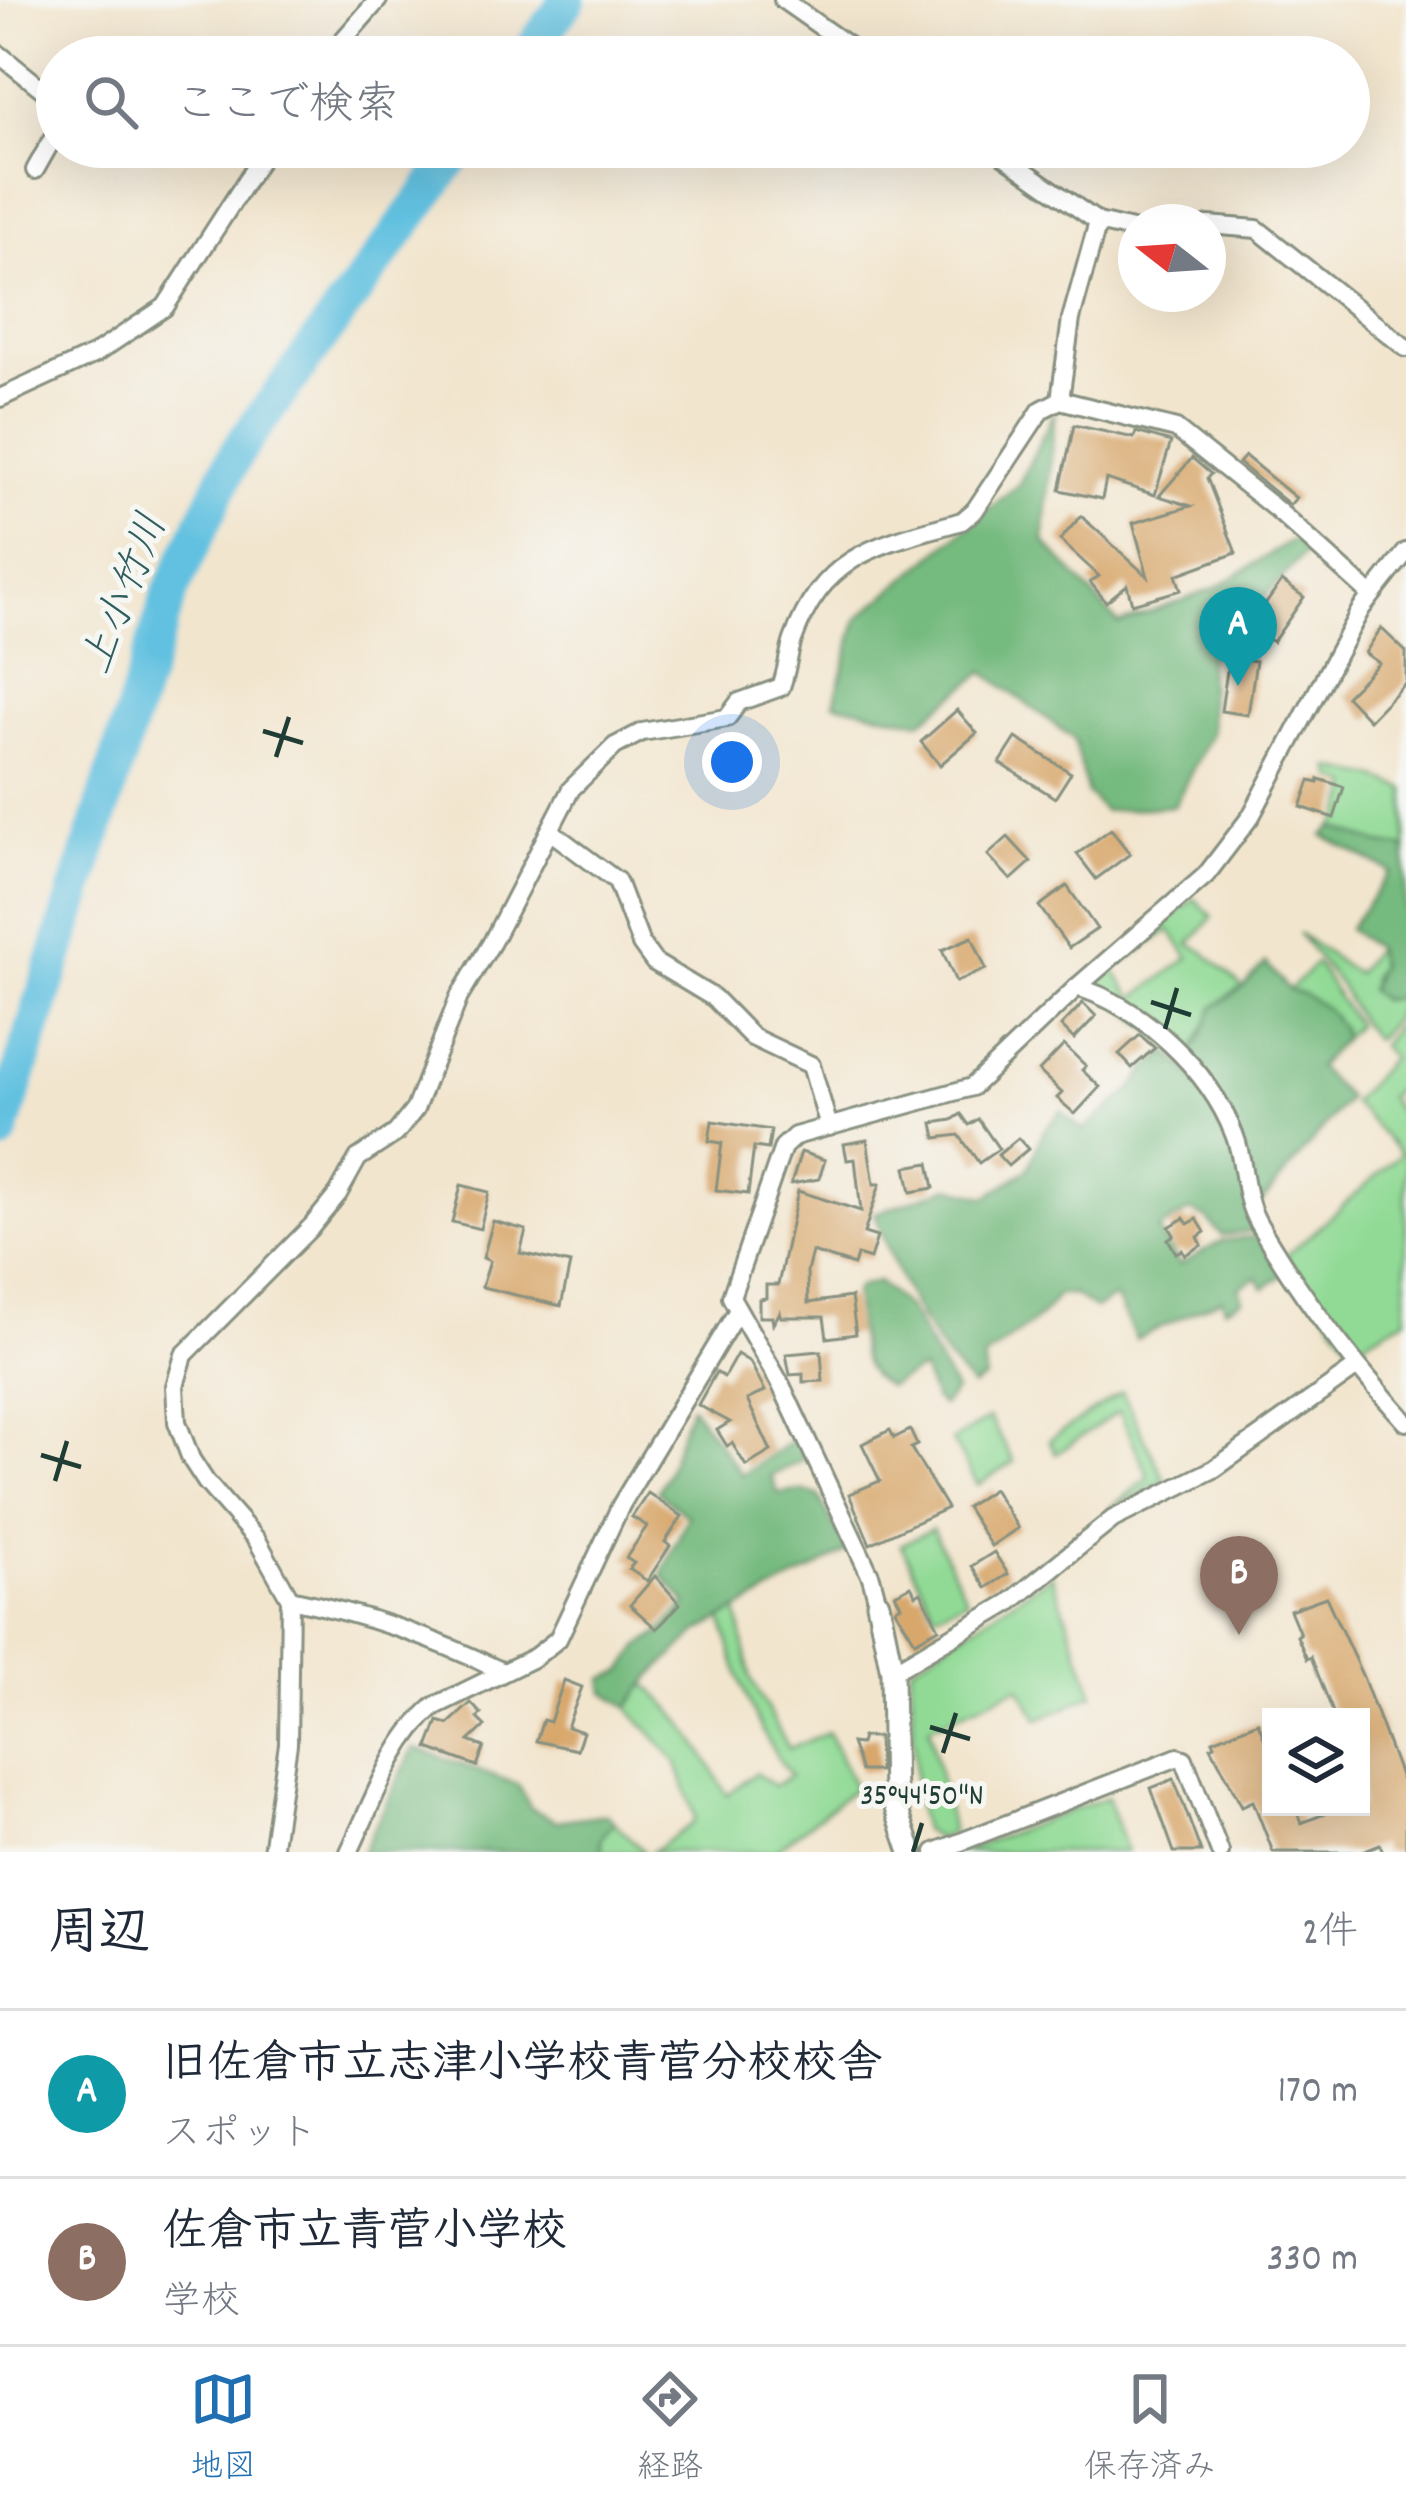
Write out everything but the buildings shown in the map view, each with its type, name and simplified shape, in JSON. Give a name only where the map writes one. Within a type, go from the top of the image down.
[{"type":"street","points":[[346,36],[378,0]]},
{"type":"street","points":[[783,0],[834,36]]},
{"type":"street","points":[[0,55],[36,83]]},
{"type":"street","points":[[0,398],[95,354],[165,307],[254,168]]},
{"type":"street","points":[[1021,168],[1098,222],[1118,227]]},
{"type":"street","points":[[1060,400],[1072,319],[1098,222]]},
{"type":"street","points":[[1226,226],[1257,229],[1406,348]]},
{"type":"street","points":[[272,1852],[288,1744],[290,1599],[257,1540],[191,1459],[177,1422],[176,1386],[184,1355],[311,1226],[338,1194],[358,1158],[395,1133],[415,1109],[459,997],[571,789],[615,746],[643,732],[727,718],[739,702],[781,687],[805,615],[836,570],[871,550],[962,520],[975,510],[1041,410],[1060,400],[1176,429],[1277,510],[1371,595]]},
{"type":"street","points":[[902,1848],[895,1802],[892,1672],[871,1577],[781,1384],[730,1297],[783,1147],[795,1136],[972,1088],[1219,861],[1251,816],[1371,595],[1406,552]]},
{"type":"street","points":[[550,831],[617,881],[641,944],[654,962],[714,998],[752,1037],[811,1065],[829,1127]]},
{"type":"street","points":[[1077,987],[1138,1017],[1202,1079],[1234,1134],[1255,1218],[1357,1367],[1406,1422]]},
{"type":"street","points":[[349,1852],[392,1764],[421,1718],[501,1671],[536,1657],[558,1639],[621,1505],[738,1310]]},
{"type":"street","points":[[892,1672],[1009,1603],[1113,1520],[1214,1469],[1357,1367]]},
{"type":"street","points":[[290,1599],[352,1611],[452,1646],[501,1671]]},
{"type":"street","points":[[935,1852],[1178,1757],[1184,1760],[1220,1852]]},
{"type":"green space","points":[[1055,411],[1044,541],[1119,624],[1216,588],[1296,538],[1305,553],[1208,658],[1211,733],[1174,806],[1103,811],[1087,793],[1074,739],[984,672],[920,722],[834,703],[858,618],[1019,484]]},
{"type":"green space","points":[[1331,768],[1406,789],[1406,848],[1333,827],[1341,818],[1351,786],[1334,778]]},
{"type":"green space","points":[[1333,827],[1406,848],[1403,997],[1380,1000],[1369,990],[1379,966],[1375,948],[1348,929],[1391,872],[1323,836]]},
{"type":"green space","points":[[1194,898],[1213,917],[1190,944],[1243,987],[1216,1008],[1188,1058],[1092,984],[1114,970],[1134,998],[1189,958],[1170,930],[1124,962]]},
{"type":"green space","points":[[1298,933],[1356,974],[1375,948],[1379,966],[1371,978],[1380,1000],[1403,997],[1375,1040],[1339,984]]},
{"type":"green space","points":[[1266,963],[1289,990],[1327,1009],[1341,1027],[1343,1039],[1317,1067],[1348,1098],[1257,1208],[1244,1150],[1188,1058],[1213,1008]]},
{"type":"green space","points":[[1316,963],[1356,1025],[1343,1039],[1341,1027],[1289,990]]},
{"type":"green space","points":[[1406,1009],[1406,1082],[1388,1097],[1406,1122],[1406,1318],[1352,1348],[1286,1256],[1401,1154],[1352,1102],[1391,1058],[1381,1046]]},
{"type":"green space","points":[[1168,1052],[1217,1112],[1257,1230],[1222,1236],[1206,1218],[1190,1211],[1158,1230],[1180,1265],[1222,1241],[1259,1236],[1284,1274],[1264,1288],[1257,1277],[1239,1287],[1243,1299],[1225,1308],[1222,1298],[1136,1339],[1115,1297],[1095,1309],[1074,1295],[1058,1295],[1041,1316],[984,1359],[985,1378],[972,1387],[914,1306],[875,1213],[950,1187],[987,1197],[1028,1169],[1043,1132],[1061,1111],[1083,1131]]},
{"type":"green space","points":[[878,1282],[909,1310],[955,1391],[942,1406],[934,1399],[922,1369],[889,1386],[877,1380],[863,1360],[854,1293],[858,1287]]},
{"type":"green space","points":[[1122,1392],[1165,1480],[1109,1510],[1149,1477],[1119,1411],[1056,1454],[1049,1440]]},
{"type":"green space","points":[[691,1406],[742,1475],[796,1438],[805,1459],[771,1476],[778,1493],[818,1495],[847,1551],[698,1632],[651,1677],[628,1707],[605,1692],[603,1679],[623,1671],[640,1646],[658,1635],[687,1604],[662,1575],[688,1516],[657,1492]]},
{"type":"green space","points":[[989,1418],[1014,1462],[978,1485],[952,1441]]},
{"type":"green space","points":[[932,1529],[967,1599],[935,1613],[901,1545]]},
{"type":"green space","points":[[1052,1575],[1094,1694],[1039,1719],[1019,1687],[929,1727],[952,1832],[937,1839],[923,1830],[916,1800],[911,1667]]},
{"type":"green space","points":[[737,1610],[751,1679],[789,1749],[828,1732],[855,1788],[773,1852],[651,1852],[692,1824],[695,1817],[676,1761],[628,1707],[645,1684],[682,1722],[727,1795],[755,1773],[774,1786],[790,1776],[756,1719],[734,1662],[722,1618]]},
{"type":"green space","points":[[414,1748],[517,1784],[531,1808],[556,1821],[607,1814],[614,1822],[601,1838],[602,1852],[362,1852]]},
{"type":"green space","points":[[1107,1797],[1127,1852],[960,1852]]},
{"type":"green space","points":[[614,1822],[644,1852],[602,1852],[601,1838]]},
{"type":"waterway","name":"上小竹川","points":[[541,36],[568,0]]},
{"type":"waterway","name":"上小竹川","points":[[0,1135],[170,593],[236,453],[446,168]]},
{"type":"place","name":"旧佐倉市立志津小学校青菅分校校舎","points":[[1238,686]]},
{"type":"place","name":"佐倉市立青菅小学校","points":[[1239,1635]]}]
